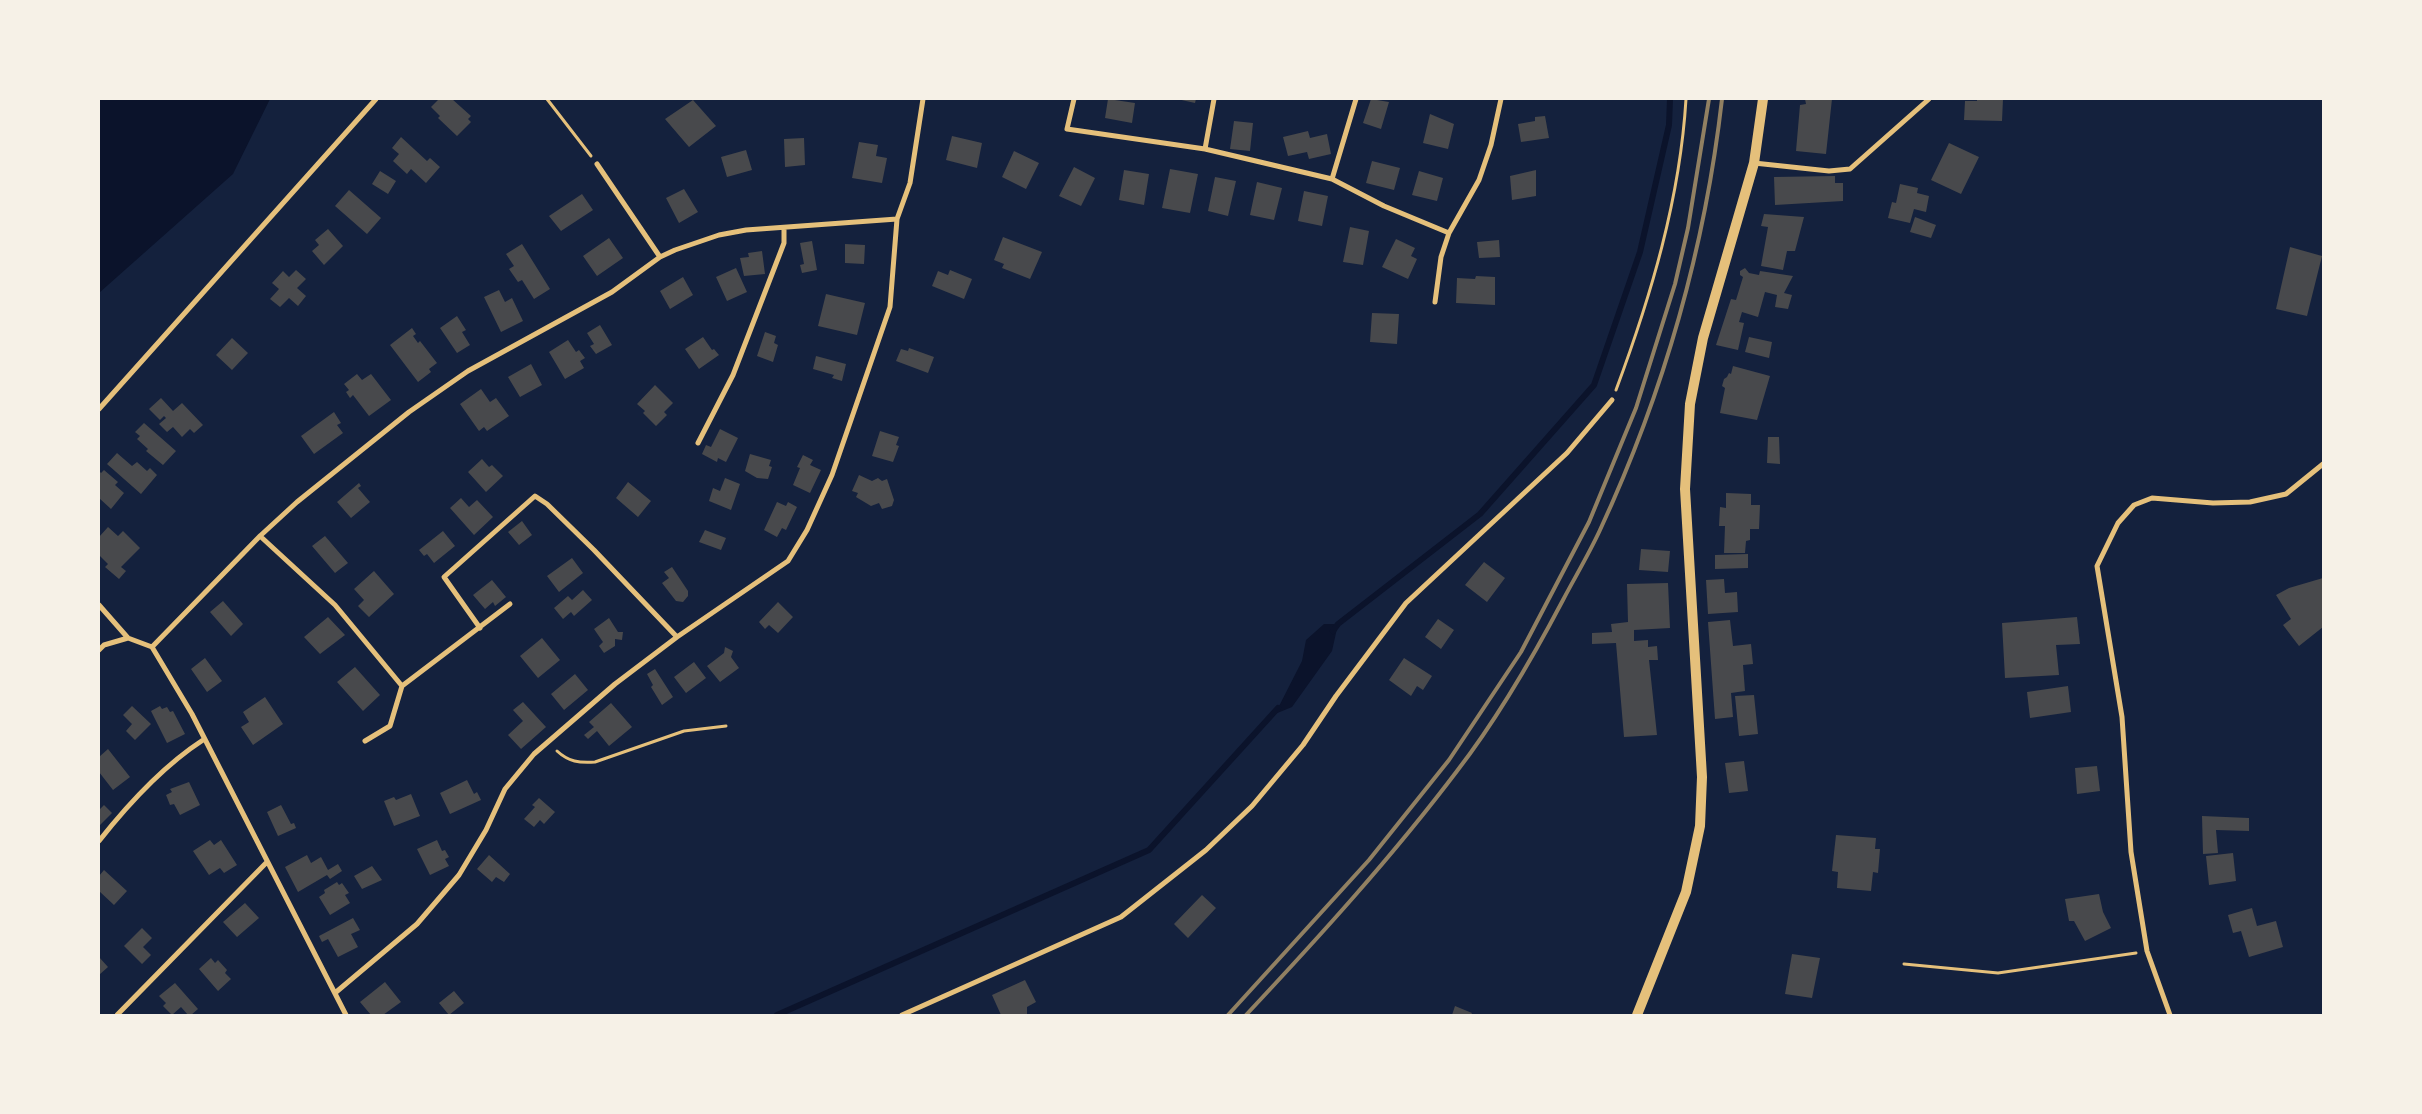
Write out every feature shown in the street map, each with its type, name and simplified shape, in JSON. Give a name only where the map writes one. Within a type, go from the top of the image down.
[{"type":"main road","points":[[1637,1015],[1686,892],[1700,826],[1702,777],[1685,489],[1690,404],[1703,338],[1754,163],[1763,99]]},
{"type":"street","points":[[99,408],[376,99]]},
{"type":"street","points":[[335,992],[417,924],[459,874],[486,830],[505,789],[548,743],[615,684],[677,637],[788,561],[807,530],[832,475],[890,307],[897,219],[910,183],[923,99]]},
{"type":"street","points":[[1074,99],[1067,129],[1205,149],[1332,179],[1384,206],[1448,233]]},
{"type":"street","points":[[1205,149],[1214,99]]},
{"type":"street","points":[[1332,179],[1356,99]]},
{"type":"street","points":[[1435,302],[1441,257],[1448,233],[1479,180],[1491,145],[1501,99]]},
{"type":"street","points":[[1754,163],[1830,171],[1850,169],[1929,99]]},
{"type":"street","points":[[597,164],[660,258]]},
{"type":"street","points":[[152,647],[260,536],[297,502],[409,412],[468,371],[612,292],[660,258],[675,250],[720,235],[897,219]]},
{"type":"street","points":[[698,444],[733,375],[784,242],[784,228]]},
{"type":"street","points":[[902,1015],[1121,917],[1206,850],[1252,806],[1303,745],[1336,696],[1406,603],[1567,453],[1612,400]]},
{"type":"street","points":[[2170,1015],[2147,951],[2131,852],[2122,717],[2097,566],[2118,523],[2134,505],[2152,498],[2213,502],[2250,502],[2286,494],[2323,464]]},
{"type":"street","points":[[480,628],[444,577],[535,496],[554,510],[677,637]]},
{"type":"street","points":[[260,536],[334,604],[402,686]]},
{"type":"street","points":[[365,741],[390,726],[402,686],[510,604]]},
{"type":"street","points":[[99,605],[128,638],[152,647],[192,714],[203,740],[346,1015]]},
{"type":"street","points":[[99,650],[104,645],[128,638]]},
{"type":"street","points":[[99,840],[148,786],[184,753],[203,740]]},
{"type":"street","points":[[117,1015],[266,863]]},
{"type":"path","points":[[547,99],[597,164]]},
{"type":"path","points":[[1612,400],[1655,278],[1683,145],[1686,99]]},
{"type":"path","points":[[548,743],[565,758],[580,763],[595,762],[684,731],[726,726]]},
{"type":"path","points":[[1904,964],[1998,973],[2147,951]]},
{"type":"water","points":[[99,99],[270,99],[233,174],[99,293]]},
{"type":"water","points":[[1324,624],[1338,624],[1332,651],[1292,707],[1275,714],[1302,661],[1306,640]]},
{"type":"building","points":[[439,99],[452,99],[471,116],[468,119],[471,122],[457,136],[438,118],[440,116],[431,107]]},
{"type":"building","points":[[1108,99],[1135,103],[1132,123],[1105,118]]},
{"type":"building","points":[[1177,99],[1196,99],[1195,103]]},
{"type":"building","points":[[1371,99],[1389,102],[1381,129],[1363,123]]},
{"type":"building","points":[[1805,99],[1832,99],[1826,154],[1796,151],[1800,105],[1806,104]]},
{"type":"building","points":[[1977,99],[2003,99],[2002,121],[1964,120],[1965,101],[1977,101]]},
{"type":"building","points":[[693,100],[716,126],[689,147],[665,119]]},
{"type":"building","points":[[1430,114],[1454,124],[1448,149],[1423,143]]},
{"type":"building","points":[[1545,116],[1549,138],[1521,142],[1518,124],[1535,121],[1535,117]]},
{"type":"building","points":[[1234,121],[1253,123],[1250,151],[1230,149]]},
{"type":"building","points":[[1308,131],[1310,138],[1327,134],[1331,154],[1309,159],[1307,152],[1288,156],[1283,137]]},
{"type":"building","points":[[952,136],[982,143],[977,168],[946,160]]},
{"type":"building","points":[[401,137],[427,161],[430,158],[440,167],[426,183],[411,169],[407,174],[393,161],[399,154],[392,148]]},
{"type":"building","points":[[804,138],[805,165],[785,167],[784,139]]},
{"type":"building","points":[[859,142],[878,145],[876,156],[887,158],[882,183],[852,178]]},
{"type":"building","points":[[1949,143],[1979,157],[1961,194],[1931,180]]},
{"type":"building","points":[[746,150],[752,170],[727,177],[721,157]]},
{"type":"building","points":[[1014,151],[1039,163],[1026,189],[1002,177]]},
{"type":"building","points":[[1372,161],[1400,168],[1394,190],[1366,183]]},
{"type":"building","points":[[1074,167],[1095,178],[1081,206],[1059,196]]},
{"type":"building","points":[[1170,169],[1198,174],[1190,213],[1162,208]]},
{"type":"building","points":[[1124,170],[1149,174],[1144,205],[1119,200]]},
{"type":"building","points":[[1536,170],[1536,196],[1512,200],[1510,176]]},
{"type":"building","points":[[380,171],[396,181],[388,194],[372,184]]},
{"type":"building","points":[[1419,171],[1443,178],[1437,201],[1412,195]]},
{"type":"building","points":[[1835,176],[1835,183],[1843,183],[1843,201],[1775,205],[1774,177]]},
{"type":"building","points":[[1215,177],[1236,181],[1228,216],[1208,211]]},
{"type":"building","points":[[1257,182],[1282,188],[1274,220],[1250,215]]},
{"type":"building","points":[[1900,184],[1918,188],[1917,193],[1929,196],[1926,212],[1914,209],[1910,223],[1888,218],[1892,202],[1896,203]]},
{"type":"building","points":[[684,189],[698,212],[679,223],[666,198]]},
{"type":"building","points":[[349,190],[381,218],[367,234],[335,206]]},
{"type":"building","points":[[1304,191],[1328,196],[1322,226],[1298,221]]},
{"type":"building","points":[[582,194],[593,210],[561,231],[549,216]]},
{"type":"building","points":[[1764,214],[1804,217],[1795,251],[1787,251],[1783,270],[1761,266],[1768,227],[1761,226]]},
{"type":"building","points":[[1915,217],[1936,225],[1931,238],[1910,232]]},
{"type":"building","points":[[1350,227],[1369,231],[1363,265],[1343,262]]},
{"type":"building","points":[[328,229],[343,246],[324,265],[312,251],[319,245],[315,240]]},
{"type":"building","points":[[1003,237],[1042,252],[1030,279],[1002,268],[1004,264],[994,260]]},
{"type":"building","points":[[609,238],[623,258],[597,276],[583,256]]},
{"type":"building","points":[[1396,239],[1415,248],[1411,256],[1417,259],[1408,279],[1382,267]]},
{"type":"building","points":[[1499,240],[1500,257],[1479,258],[1477,242]]},
{"type":"building","points":[[812,241],[817,270],[802,273],[800,265],[804,264],[800,243]]},
{"type":"building","points":[[522,244],[550,289],[534,299],[522,280],[518,282],[509,269],[514,266],[506,254]]},
{"type":"building","points":[[845,244],[865,245],[864,264],[845,263]]},
{"type":"building","points":[[2290,247],[2322,256],[2307,316],[2276,309]]},
{"type":"building","points":[[762,251],[765,274],[744,276],[740,258],[749,257],[748,253]]},
{"type":"building","points":[[736,268],[747,292],[727,301],[716,277]]},
{"type":"building","points":[[1745,268],[1749,273],[1759,275],[1760,271],[1793,276],[1784,293],[1792,295],[1788,309],[1775,307],[1777,295],[1765,292],[1758,317],[1742,312],[1739,322],[1744,323],[1738,350],[1716,345],[1731,299],[1736,300],[1743,277],[1740,275],[1740,271]]},
{"type":"building","points":[[296,270],[306,279],[297,288],[306,296],[298,306],[289,298],[280,307],[270,299],[279,289],[272,283],[283,271],[289,277]]},
{"type":"building","points":[[950,270],[972,279],[964,299],[932,286],[938,271],[948,275]]},
{"type":"building","points":[[1476,276],[1495,277],[1495,305],[1456,303],[1457,278],[1475,279]]},
{"type":"building","points":[[683,277],[693,295],[670,309],[660,291]]},
{"type":"building","points":[[499,290],[505,302],[512,298],[523,321],[501,332],[484,297]]},
{"type":"building","points":[[826,294],[865,303],[857,335],[818,326]]},
{"type":"building","points":[[1372,313],[1399,314],[1397,344],[1370,342]]},
{"type":"building","points":[[457,316],[466,330],[462,332],[470,345],[457,353],[440,328]]},
{"type":"building","points":[[600,325],[612,345],[596,354],[590,346],[594,344],[587,333]]},
{"type":"building","points":[[412,328],[416,334],[413,336],[418,343],[420,341],[437,363],[429,369],[431,372],[418,382],[390,345]]},
{"type":"building","points":[[765,332],[776,336],[774,343],[778,345],[773,362],[757,356]]},
{"type":"building","points":[[703,337],[712,350],[714,349],[719,355],[699,369],[685,349]]},
{"type":"building","points":[[1749,337],[1772,342],[1769,358],[1745,352]]},
{"type":"building","points":[[232,338],[248,353],[232,370],[216,355]]},
{"type":"building","points":[[568,340],[576,352],[579,350],[585,358],[580,361],[584,368],[565,379],[549,352]]},
{"type":"building","points":[[909,348],[934,357],[928,373],[896,361],[901,349],[908,351]]},
{"type":"building","points":[[816,356],[846,364],[842,381],[832,378],[834,375],[813,369]]},
{"type":"building","points":[[531,364],[542,385],[520,397],[508,377]]},
{"type":"building","points":[[1733,366],[1770,376],[1757,420],[1720,413],[1725,388],[1722,386],[1724,379],[1729,373],[1731,374]]},
{"type":"building","points":[[357,374],[362,380],[371,374],[391,400],[369,416],[353,395],[350,398],[346,392],[349,390],[344,384]]},
{"type":"building","points":[[655,385],[673,403],[664,412],[667,415],[656,426],[637,404]]},
{"type":"building","points":[[481,389],[490,402],[496,398],[509,416],[487,431],[484,427],[479,431],[460,404]]},
{"type":"building","points":[[161,398],[173,411],[182,403],[203,425],[194,433],[190,429],[182,437],[173,427],[167,432],[159,424],[166,418],[164,416],[160,420],[149,409]]},
{"type":"building","points":[[334,412],[341,423],[337,425],[343,433],[314,454],[301,436]]},
{"type":"building","points":[[144,423],[176,451],[163,465],[146,451],[148,449],[137,439],[140,436],[135,432]]},
{"type":"building","points":[[720,429],[738,438],[726,462],[718,458],[717,462],[702,454],[706,445],[711,447]]},
{"type":"building","points":[[880,431],[899,437],[896,445],[899,446],[893,462],[872,456]]},
{"type":"building","points":[[1768,437],[1779,437],[1780,464],[1767,463]]},
{"type":"building","points":[[117,453],[132,466],[137,462],[147,471],[150,468],[157,475],[141,494],[107,464]]},
{"type":"building","points":[[750,454],[771,460],[769,466],[772,467],[768,479],[757,478],[745,471]]},
{"type":"building","points":[[803,455],[813,460],[810,465],[821,470],[810,493],[793,485],[800,468],[797,467]]},
{"type":"building","points":[[482,459],[489,467],[492,465],[503,476],[486,492],[468,472]]},
{"type":"building","points":[[104,470],[118,482],[115,485],[124,493],[111,509],[99,498],[99,471],[101,473]]},
{"type":"building","points":[[859,475],[872,481],[878,478],[882,481],[887,479],[894,500],[892,506],[882,509],[879,503],[871,506],[856,497],[858,493],[852,491]]},
{"type":"building","points":[[725,478],[740,484],[731,510],[709,501],[713,488],[720,491]]},
{"type":"building","points":[[628,482],[651,501],[638,517],[616,498]]},
{"type":"building","points":[[359,483],[361,486],[358,488],[370,502],[351,518],[337,502]]},
{"type":"building","points":[[1726,493],[1751,494],[1751,505],[1760,505],[1759,529],[1750,529],[1750,540],[1746,541],[1745,553],[1724,553],[1725,526],[1719,526],[1720,507],[1726,508]]},
{"type":"building","points":[[461,498],[469,507],[477,500],[493,517],[474,535],[450,508]]},
{"type":"building","points":[[777,502],[786,506],[788,502],[797,507],[786,530],[782,528],[777,537],[764,530]]},
{"type":"building","points":[[522,521],[532,535],[519,545],[508,532]]},
{"type":"building","points":[[108,527],[118,536],[123,531],[140,548],[121,567],[126,571],[119,579],[105,567],[108,564],[99,555],[99,537]]},
{"type":"building","points":[[705,530],[726,538],[721,550],[699,542]]},
{"type":"building","points":[[443,531],[455,546],[434,563],[427,554],[424,556],[419,550]]},
{"type":"building","points":[[325,536],[348,563],[335,573],[312,546]]},
{"type":"building","points":[[1641,549],[1670,551],[1668,572],[1639,570]]},
{"type":"building","points":[[1748,554],[1748,568],[1715,569],[1715,555]]},
{"type":"building","points":[[572,558],[583,573],[559,592],[547,576]]},
{"type":"building","points":[[1484,562],[1505,578],[1487,602],[1465,585]]},
{"type":"building","points":[[672,567],[688,591],[688,596],[683,602],[676,601],[662,583],[669,578],[664,572]]},
{"type":"building","points":[[374,571],[394,594],[369,617],[358,606],[364,600],[354,589]]},
{"type":"building","points":[[2323,578],[2323,627],[2299,646],[2283,625],[2291,619],[2276,595],[2289,588]]},
{"type":"building","points":[[1724,579],[1725,593],[1737,592],[1738,612],[1708,614],[1706,580]]},
{"type":"building","points":[[492,580],[506,597],[495,606],[493,602],[485,609],[473,595]]},
{"type":"building","points":[[1668,583],[1670,628],[1634,630],[1634,641],[1648,640],[1648,647],[1657,646],[1658,660],[1649,660],[1657,735],[1624,737],[1616,643],[1592,644],[1592,633],[1612,632],[1611,624],[1628,622],[1627,584]]},
{"type":"building","points":[[583,590],[592,600],[574,616],[571,612],[563,619],[554,608],[568,596],[572,600]]},
{"type":"building","points":[[223,601],[243,624],[231,636],[210,612]]},
{"type":"building","points":[[778,602],[793,617],[778,633],[769,625],[765,629],[759,622]]},
{"type":"building","points":[[328,617],[345,635],[320,654],[304,637]]},
{"type":"building","points":[[2077,617],[2080,644],[2056,645],[2059,675],[2005,678],[2002,623]]},
{"type":"building","points":[[609,618],[618,632],[623,632],[622,640],[615,639],[615,646],[604,653],[599,646],[603,642],[594,629]]},
{"type":"building","points":[[1438,619],[1454,630],[1441,649],[1425,637]]},
{"type":"building","points":[[1730,620],[1733,646],[1751,644],[1753,664],[1743,665],[1745,691],[1731,693],[1733,717],[1715,719],[1708,622]]},
{"type":"building","points":[[542,638],[560,660],[538,678],[520,656]]},
{"type":"building","points":[[725,647],[733,651],[731,657],[739,668],[720,682],[707,666],[724,653]]},
{"type":"building","points":[[205,658],[222,681],[207,692],[191,669]]},
{"type":"building","points":[[1404,658],[1432,676],[1423,690],[1417,686],[1411,696],[1389,680]]},
{"type":"building","points":[[694,662],[706,678],[686,693],[674,677]]},
{"type":"building","points":[[355,667],[380,695],[363,711],[337,682]]},
{"type":"building","points":[[655,669],[673,697],[662,705],[651,687],[653,685],[647,674]]},
{"type":"building","points":[[575,674],[588,690],[564,710],[551,694]]},
{"type":"building","points":[[2068,686],[2071,712],[2030,718],[2027,692]]},
{"type":"building","points":[[1754,695],[1758,734],[1739,736],[1735,696]]},
{"type":"building","points":[[265,697],[283,724],[253,745],[241,727],[249,722],[243,712]]},
{"type":"building","points":[[523,702],[546,727],[521,749],[508,735],[523,721],[513,710]]},
{"type":"building","points":[[611,703],[632,727],[609,746],[597,731],[588,739],[584,735],[594,727],[589,722]]},
{"type":"building","points":[[132,706],[151,724],[135,740],[126,731],[132,724],[123,715]]},
{"type":"building","points":[[160,706],[162,709],[167,707],[170,712],[173,711],[185,734],[167,743],[151,711]]},
{"type":"building","points":[[108,749],[130,777],[113,790],[99,772],[99,757]]},
{"type":"building","points":[[1744,761],[1748,791],[1729,793],[1725,763]]},
{"type":"building","points":[[2097,766],[2100,791],[2077,794],[2075,768]]},
{"type":"building","points":[[467,780],[474,794],[477,792],[481,800],[450,814],[440,793]]},
{"type":"building","points":[[189,782],[200,805],[180,815],[174,804],[170,805],[166,795],[172,792],[170,789]]},
{"type":"building","points":[[411,794],[420,816],[394,826],[384,801],[394,797],[396,800]]},
{"type":"building","points":[[539,798],[555,812],[544,824],[540,820],[534,827],[524,819],[535,807],[532,805]]},
{"type":"building","points":[[104,805],[112,813],[99,826],[99,810]]},
{"type":"building","points":[[281,805],[291,824],[294,823],[296,828],[278,836],[267,812]]},
{"type":"building","points":[[2202,816],[2249,818],[2249,831],[2216,830],[2218,853],[2203,854]]},
{"type":"building","points":[[1836,835],[1876,838],[1875,849],[1880,849],[1878,873],[1873,872],[1871,891],[1837,888],[1838,872],[1832,871]]},
{"type":"building","points":[[210,840],[214,845],[221,840],[237,865],[224,873],[220,868],[209,875],[193,851]]},
{"type":"building","points":[[437,840],[442,851],[445,850],[449,857],[445,859],[449,866],[430,875],[417,849]]},
{"type":"building","points":[[2233,853],[2236,881],[2209,885],[2206,856]]},
{"type":"building","points":[[307,855],[311,863],[321,857],[328,870],[338,864],[342,871],[330,879],[327,875],[298,892],[285,867]]},
{"type":"building","points":[[489,855],[510,874],[504,882],[496,877],[492,882],[477,869]]},
{"type":"building","points":[[372,866],[382,880],[362,889],[354,876]]},
{"type":"building","points":[[104,870],[127,891],[114,905],[99,891],[99,876]]},
{"type":"building","points":[[337,882],[339,885],[342,883],[349,893],[345,895],[350,903],[330,915],[319,897],[325,893],[324,890]]},
{"type":"building","points":[[2099,894],[2103,912],[2111,928],[2085,941],[2074,921],[2069,921],[2065,899]]},
{"type":"building","points":[[1202,895],[1216,908],[1188,938],[1174,924]]},
{"type":"building","points":[[245,903],[259,918],[237,937],[223,922]]},
{"type":"building","points":[[2252,908],[2257,926],[2276,921],[2283,947],[2249,957],[2241,931],[2233,933],[2228,915]]},
{"type":"building","points":[[353,918],[360,930],[351,934],[358,947],[338,957],[328,939],[322,942],[319,936]]},
{"type":"building","points":[[142,928],[152,938],[143,947],[151,955],[142,964],[124,946]]},
{"type":"building","points":[[1792,954],[1820,958],[1812,998],[1785,994]]},
{"type":"building","points":[[99,957],[108,967],[99,975]]},
{"type":"building","points":[[211,958],[215,963],[218,960],[227,970],[225,973],[231,979],[218,991],[199,969]]},
{"type":"building","points":[[1025,980],[1036,1002],[1027,1007],[1027,1015],[1001,1015],[992,995]]},
{"type":"building","points":[[385,982],[401,1002],[383,1015],[371,1015],[360,1002]]},
{"type":"building","points":[[175,983],[198,1009],[191,1015],[188,1015],[181,1007],[172,1015],[163,1006],[166,1003],[159,996]]},
{"type":"building","points":[[454,991],[464,1003],[449,1015],[439,1003]]},
{"type":"building","points":[[1455,1006],[1472,1013],[1471,1015],[1452,1015]]},
{"type":"waterway","points":[[1333,631],[1338,624],[1480,514],[1594,385],[1640,252],[1669,125],[1670,99]]},
{"type":"waterway","points":[[777,1015],[1149,850],[1278,708]]},
{"type":"railway","points":[[1228,1015],[1369,860],[1449,760],[1521,652],[1589,522],[1636,408],[1675,284],[1688,228],[1709,99]]},
{"type":"railway","points":[[1246,1015],[1381,865],[1472,751],[1527,666],[1591,548],[1623,479],[1662,373],[1678,319],[1693,265],[1705,210],[1722,99]]}]
